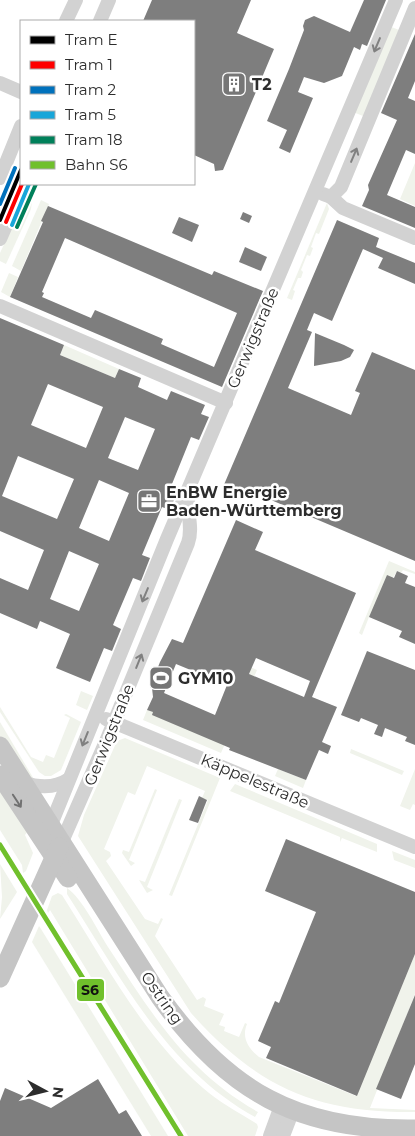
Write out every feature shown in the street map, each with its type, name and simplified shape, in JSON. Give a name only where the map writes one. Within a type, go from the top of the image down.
[{"type":"main road","name":"Ostring","points":[[0,746],[23,782],[52,842],[157,1014],[176,1040],[212,1077],[250,1103],[284,1118],[336,1136]]},
{"type":"main road","name":"Ostring","points":[[0,775],[52,842]]},
{"type":"main road","name":"Gerwigstraße","points":[[0,946],[52,842]]},
{"type":"main road","name":"Gerwigstraße","points":[[0,978],[52,842]]},
{"type":"main road","name":"Ostring","points":[[284,1118],[378,1130],[415,1129]]},
{"type":"street","points":[[66,20],[76,0]]},
{"type":"street","points":[[100,20],[109,0]]},
{"type":"street","name":"Gerwigstraße","points":[[52,842],[69,779],[95,714],[396,0]]},
{"type":"street","points":[[331,197],[341,187],[415,8]]},
{"type":"street","points":[[0,83],[20,92]]},
{"type":"street","points":[[0,178],[20,128]]},
{"type":"street","points":[[0,239],[24,185]]},
{"type":"street","points":[[315,191],[331,197],[344,208],[415,238]]},
{"type":"street","points":[[0,306],[226,403]]},
{"type":"street","name":"Gerwigstraße","points":[[52,842],[69,828],[188,543],[191,529],[188,500],[191,485]]},
{"type":"street","name":"Käppelestraße","points":[[95,714],[415,847]]},
{"type":"street","points":[[23,782],[36,786],[50,787],[69,779]]},
{"type":"street","points":[[270,1136],[284,1118]]},
{"type":"shaded area","points":[[415,0],[344,170],[363,116],[353,112],[389,26],[399,30]]},
{"type":"shaded area","points":[[415,163],[415,206],[400,199]]},
{"type":"shaded area","points":[[28,192],[33,194],[31,209],[6,264],[0,261],[0,253]]},
{"type":"shaded area","points":[[41,200],[49,204],[21,271],[12,266]]},
{"type":"shaded area","points":[[327,203],[329,209],[319,234],[316,233],[310,256],[307,255],[301,270],[303,272],[301,278],[298,278],[293,290],[295,291],[292,300],[287,298]]},
{"type":"shaded area","points":[[9,273],[18,277],[10,297],[1,292]]},
{"type":"shaded area","points":[[64,345],[119,369],[115,378],[60,355]]},
{"type":"shaded area","points":[[389,561],[415,572],[415,574],[403,570],[401,573],[397,571],[369,617],[362,635],[359,633]]},
{"type":"shaded area","points":[[195,644],[257,670],[221,753],[143,720],[147,710],[226,729],[250,672],[193,648]]},
{"type":"shaded area","points":[[81,691],[93,696],[87,710],[76,705]]},
{"type":"shaded area","points":[[0,707],[31,757],[43,762],[46,755],[54,758],[70,718],[64,715],[66,714],[81,722],[61,770],[51,776],[45,776],[39,772],[0,712]]},
{"type":"shaded area","points":[[0,722],[35,781],[28,777],[0,738]]},
{"type":"shaded area","points":[[125,738],[220,778],[172,896],[169,895],[208,800],[202,798],[205,791],[147,766],[135,795],[128,792],[104,849],[110,852],[111,856],[106,861],[145,919],[158,924],[161,918],[163,919],[155,936],[197,1000],[203,997],[206,999],[204,1006],[224,1014],[219,1025],[225,1027],[224,1031],[239,1037],[245,1023],[247,1024],[245,1034],[247,1043],[259,1057],[356,1096],[415,954],[415,994],[370,1108],[415,1110],[415,1112],[380,1111],[348,1107],[318,1101],[291,1091],[265,1077],[240,1060],[191,1013],[78,836],[84,815],[117,741]]},
{"type":"shaded area","points":[[351,749],[404,771],[402,775],[350,753]]},
{"type":"shaded area","points":[[278,769],[306,780],[303,788],[275,776]]},
{"type":"shaded area","points":[[415,769],[415,805],[413,804],[410,810],[400,806]]},
{"type":"shaded area","points":[[235,784],[377,844],[377,852],[342,838],[340,842],[340,837],[230,791]]},
{"type":"shaded area","points":[[0,786],[28,831],[25,835],[33,853],[26,871],[23,873],[22,865],[0,830]]},
{"type":"shaded area","points":[[155,789],[157,790],[129,860],[135,863],[131,866],[122,853],[123,850],[129,852]]},
{"type":"shaded area","points":[[179,799],[182,800],[147,887],[153,890],[147,893],[139,880],[145,882]]},
{"type":"shaded area","points":[[392,851],[415,860],[415,868],[394,860]]},
{"type":"shaded area","points":[[0,864],[17,892],[0,919],[2,897]]},
{"type":"shaded area","points":[[67,888],[84,907],[140,995],[172,1039],[210,1078],[258,1112],[255,1117],[224,1097],[170,1047],[126,988],[67,894]]},
{"type":"shaded area","points":[[58,893],[62,895],[126,997],[162,1045],[181,1067],[209,1093],[257,1124],[255,1136],[188,1136],[50,910],[48,913],[47,910],[52,896]]},
{"type":"shaded area","points":[[39,926],[168,1136],[151,1136],[32,942]]},
{"type":"building","points":[[152,0],[251,0],[237,33],[274,49],[223,170],[215,171],[214,164],[195,155],[195,20],[143,20]]},
{"type":"building","points":[[364,0],[386,0],[367,46],[362,44],[360,50],[354,47],[342,76],[324,83],[304,77],[298,92],[313,98],[290,153],[279,148],[287,130],[267,121],[304,30],[305,20],[314,16],[350,32]]},
{"type":"building","points":[[415,34],[415,81],[408,98],[415,101],[415,154],[406,150],[387,195],[415,207],[415,228],[362,206],[369,190],[368,185],[397,120],[381,113]]},
{"type":"building","points":[[48,206],[212,275],[214,271],[263,291],[222,387],[10,297],[43,222],[41,221]],"holes":[[[65,238],[237,313],[214,367],[161,344],[163,339],[95,310],[91,318],[42,297],[44,293],[42,292]]]},
{"type":"building","points":[[243,212],[252,216],[249,223],[240,219]]},
{"type":"building","points":[[179,217],[199,225],[192,242],[172,233]]},
{"type":"building","points":[[337,220],[379,238],[376,247],[415,263],[415,284],[378,268],[383,258],[363,249],[332,321],[314,313],[307,330],[312,332],[288,388],[351,415],[360,393],[355,391],[372,352],[415,370],[415,561],[252,491],[223,487]]},
{"type":"building","points":[[245,247],[267,257],[261,271],[239,262]]},
{"type":"building","name":"EnBW Energie Baden-Württemberg","points":[[0,318],[64,345],[60,355],[115,378],[119,369],[141,378],[138,387],[167,400],[171,391],[205,405],[201,414],[209,417],[199,440],[191,437],[172,484],[179,487],[170,510],[162,507],[142,555],[150,558],[141,581],[133,578],[113,625],[121,629],[112,651],[104,648],[90,682],[56,668],[70,634],[40,621],[37,629],[0,613],[0,578],[28,590],[44,550],[0,531]],"holes":[[[48,384],[103,407],[86,448],[31,425]],[[125,417],[155,429],[138,470],[108,458]],[[18,456],[74,479],[57,519],[2,496]],[[99,480],[129,493],[109,541],[79,528]],[[69,551],[99,564],[79,611],[50,599]]]},
{"type":"building","points":[[315,333],[354,350],[350,357],[341,361],[314,366]]},
{"type":"building","points":[[236,520],[263,532],[255,550],[356,593],[312,697],[337,707],[322,742],[331,746],[328,754],[319,750],[306,780],[229,750],[230,748],[152,715],[153,712],[147,710],[153,697],[152,688],[150,687],[172,639],[183,643]],"holes":[[[256,658],[310,681],[304,697],[249,674]],[[176,664],[227,685],[215,715],[164,693]]]},
{"type":"building","points":[[397,571],[408,576],[405,583],[415,587],[415,644],[399,637],[402,631],[369,617],[387,575],[394,578]]},
{"type":"building","points":[[367,651],[415,670],[415,745],[405,741],[407,737],[385,728],[382,737],[374,734],[378,725],[361,718],[359,722],[341,715]]},
{"type":"building","points":[[199,796],[207,800],[198,823],[189,820]]},
{"type":"building","points":[[286,839],[415,892],[415,954],[357,1096],[266,1058],[271,1047],[258,1041],[275,1001],[279,1003],[316,912],[265,891]]},
{"type":"building","points":[[415,995],[415,1064],[401,1099],[376,1089]]},
{"type":"building","points":[[98,1079],[119,1114],[126,1110],[142,1136],[0,1136],[0,1101],[5,1088],[51,1108]]},
{"type":"tram line","name":"2","points":[[0,204],[15,168]]},
{"type":"tram line","name":"E","points":[[0,220],[20,172]]},
{"type":"tram line","name":"1","points":[[6,222],[22,185]]},
{"type":"tram line","name":"5","points":[[12,225],[29,185]]},
{"type":"tram line","name":"18","points":[[17,227],[36,185]]},
{"type":"rail line","name":"S6","points":[[0,845],[181,1136]]},
{"type":"place","name":"T2","points":[[234,84]]},
{"type":"place","name":"EnBW Energie Baden-Württemberg","points":[[149,501]]},
{"type":"place","name":"GYM10","points":[[161,678]]}]
